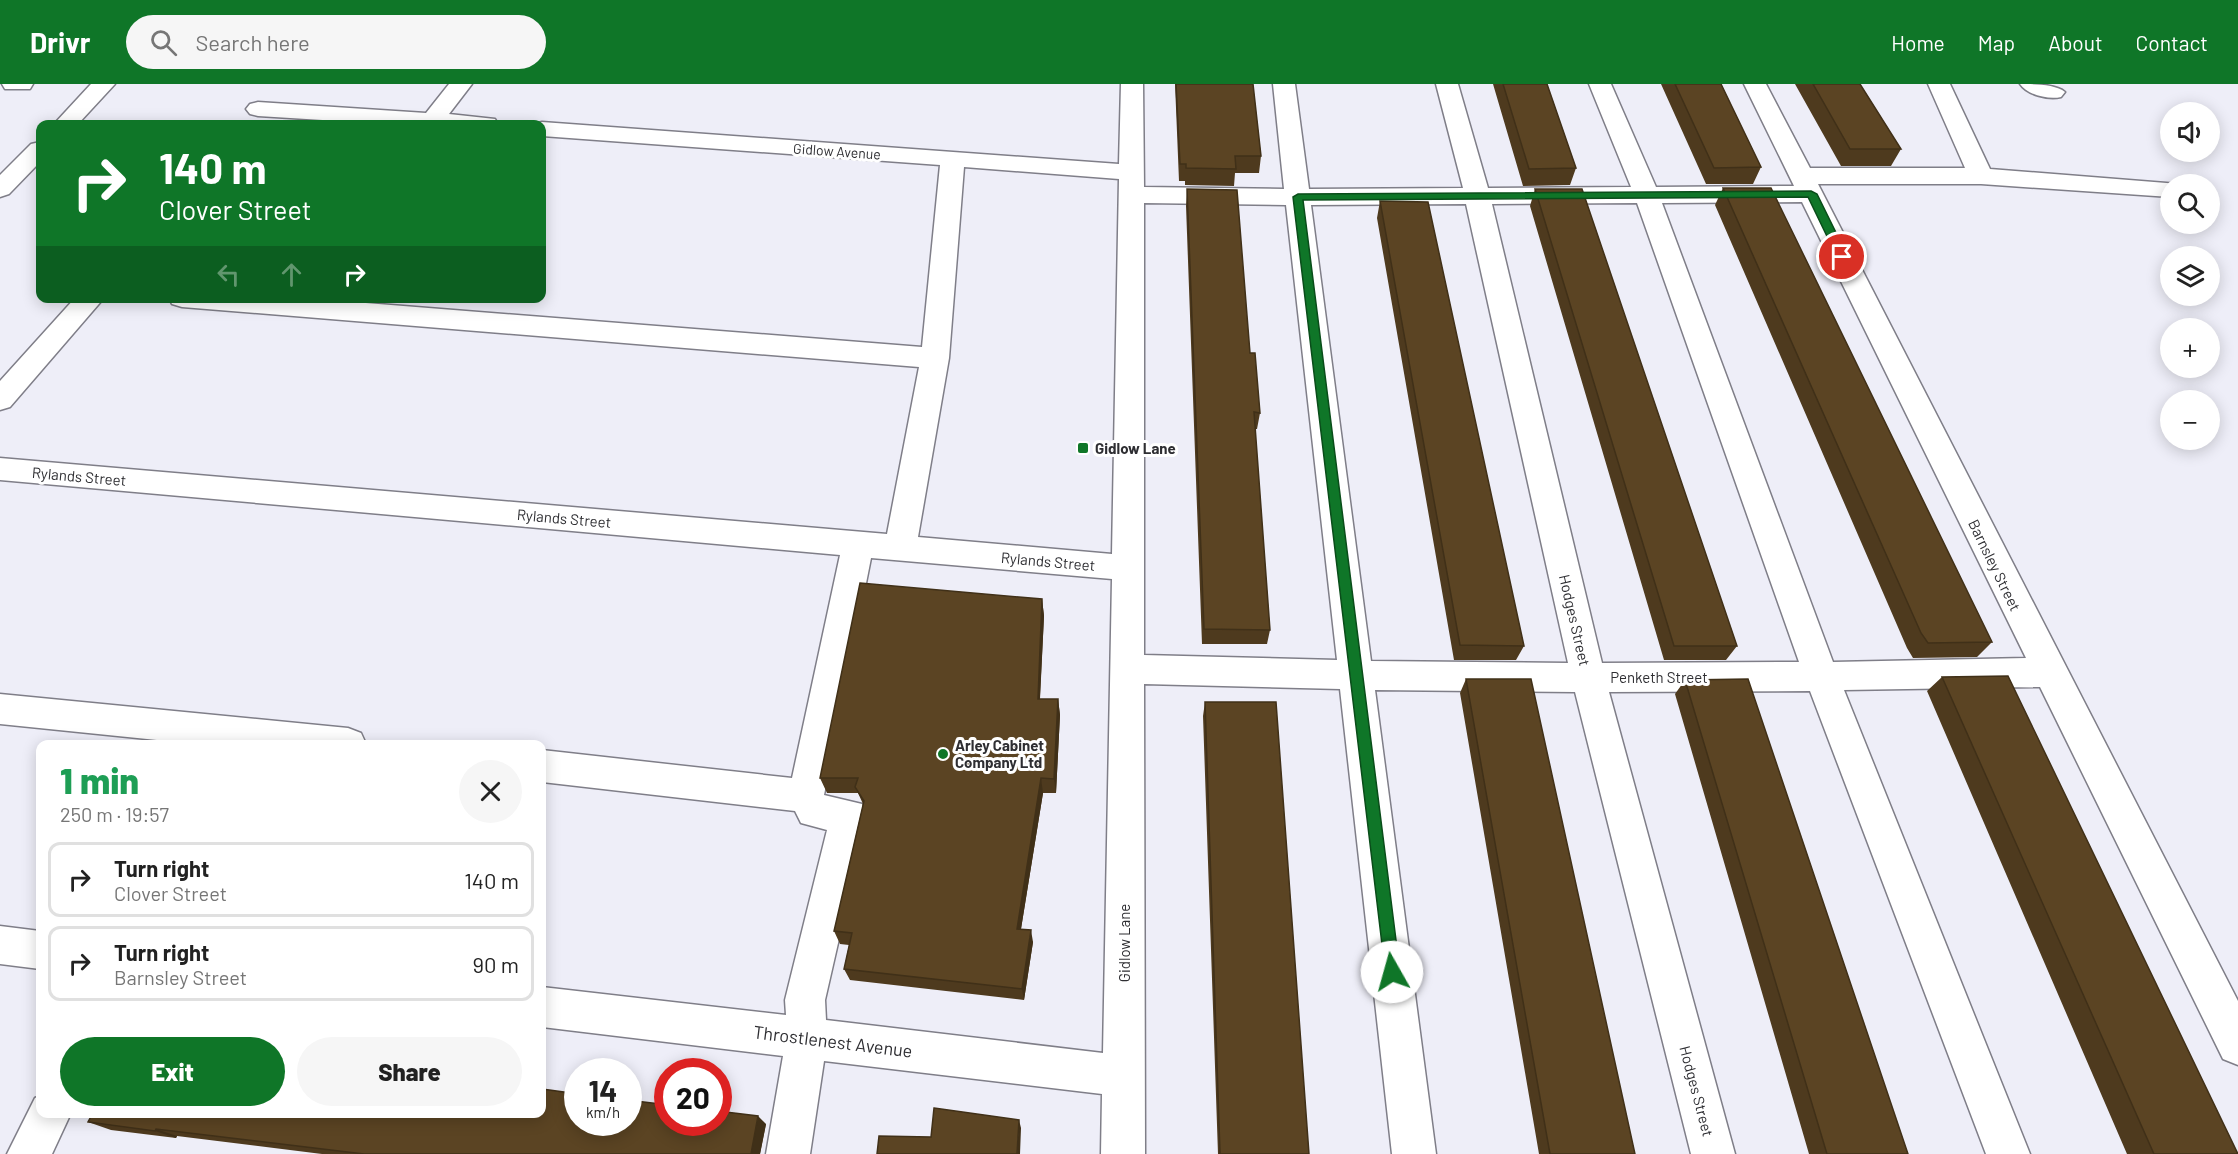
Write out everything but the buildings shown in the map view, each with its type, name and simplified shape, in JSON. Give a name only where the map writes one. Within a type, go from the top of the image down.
[{"type":"street","points":[[13,84],[22,84]]},
{"type":"street","points":[[69,120],[104,84]]},
{"type":"street","points":[[251,117],[280,84]]},
{"type":"street","points":[[251,117],[433,120],[461,84]]},
{"type":"street","name":"Gidlow Lane","points":[[1123,1154],[1125,669],[1132,84]]},
{"type":"street","points":[[1284,84],[1414,1154]]},
{"type":"street","name":"Hodges Street","points":[[1448,84],[1477,195],[1587,676],[1713,1154]]},
{"type":"street","points":[[1600,84],[1647,195],[1822,678],[2008,1154]]},
{"type":"street","name":"Barnsley Street","points":[[1755,84],[2238,1044]]},
{"type":"street","points":[[1939,84],[1981,176]]},
{"type":"street","points":[[2031,84],[2053,92]]},
{"type":"street","name":"Gidlow Avenue","points":[[546,129],[953,159],[1132,183],[1298,197],[1647,195],[1981,176],[2160,188]]},
{"type":"street","points":[[0,189],[36,153]]},
{"type":"street","points":[[900,547],[935,358],[953,159]]},
{"type":"street","points":[[0,400],[87,303]]},
{"type":"street","points":[[245,303],[935,358]]},
{"type":"street","name":"Rylands Street","points":[[0,469],[1127,568]]},
{"type":"street","points":[[788,1154],[807,1038],[805,1000],[849,816],[814,811],[806,796],[858,544]]},
{"type":"street","name":"Penketh Street","points":[[1125,669],[1356,677],[1822,678],[2049,672]]},
{"type":"street","points":[[0,709],[308,740]]},
{"type":"street","points":[[546,766],[806,796]]},
{"type":"street","points":[[0,945],[36,950]]},
{"type":"street","name":"Throstlenest Avenue","points":[[546,1007],[1124,1076]]},
{"type":"street","points":[[29,1154],[47,1118]]},
{"type":"place","name":"Gidlow Lane","points":[[1083,448]]},
{"type":"place","name":"Arley Cabinet Company Ltd","points":[[943,754]]},
{"type":"route","points":[[1392,972],[1298,197],[1811,194],[1842,257]]}]
